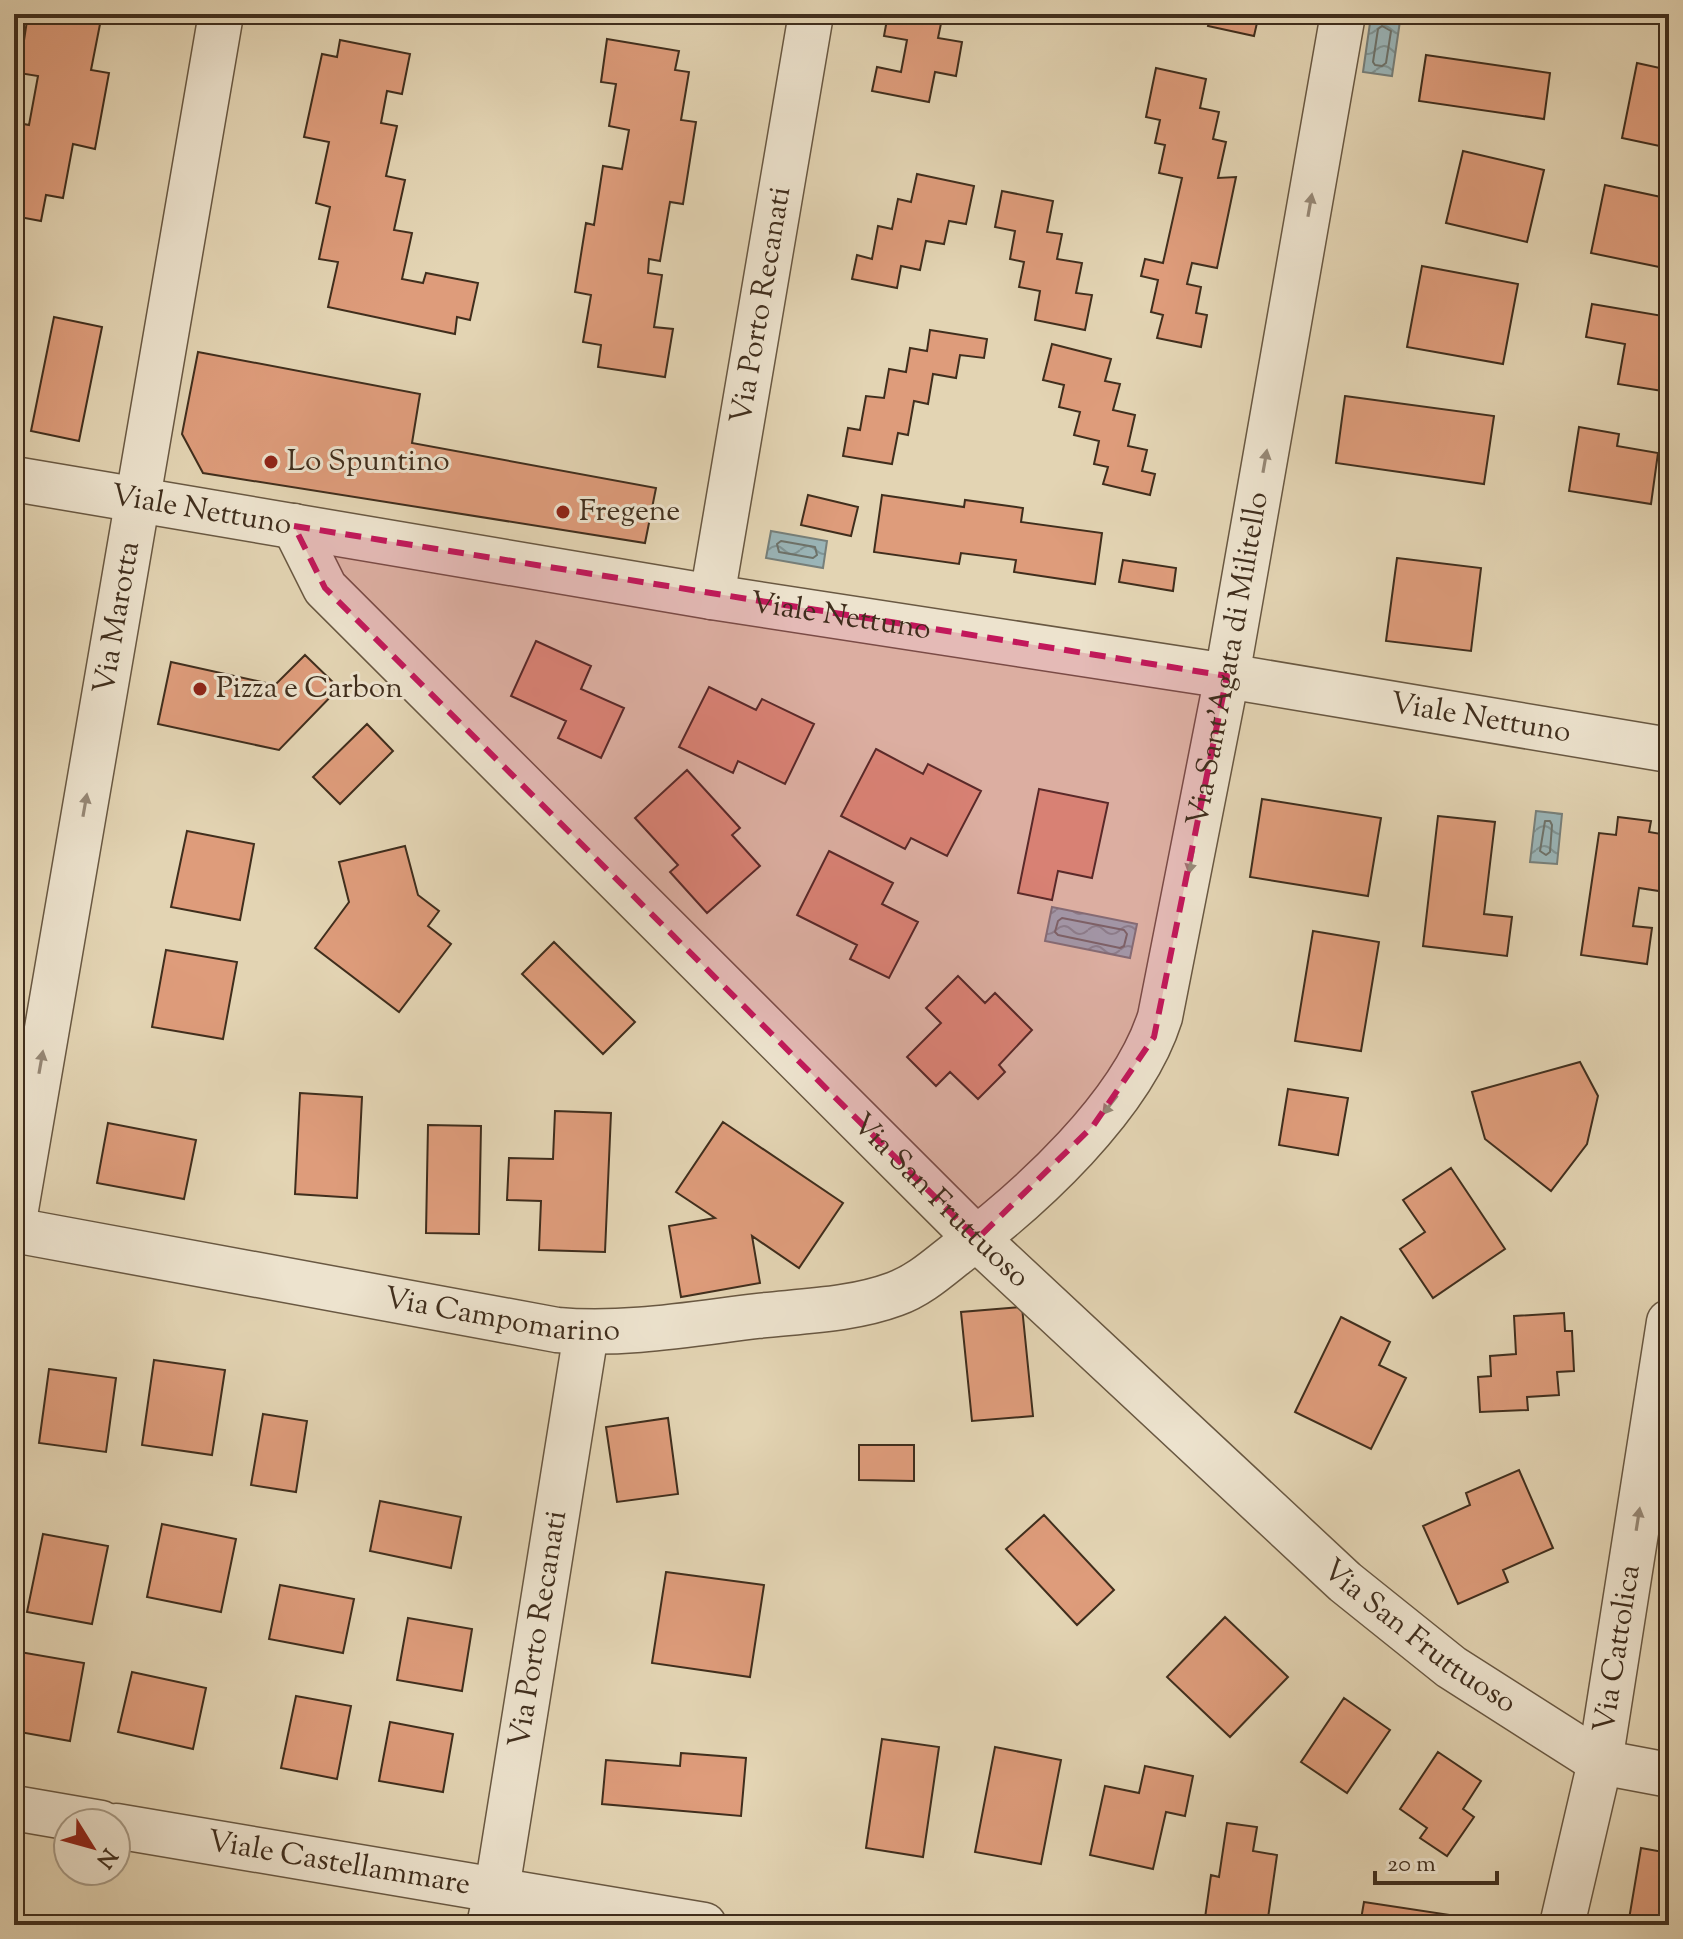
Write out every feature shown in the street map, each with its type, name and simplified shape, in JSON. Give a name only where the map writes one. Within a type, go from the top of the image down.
[{"type":"street","name":"Via Marotta","points":[[14,1221],[221,14]]},
{"type":"street","name":"Via Porto Recanati","points":[[712,597],[811,14]]},
{"type":"street","name":"Via Sant'Agata di Militello","points":[[977,1239],[1050,1173],[1093,1126],[1139,1066],[1154,1037],[1167,993],[1227,676],[1343,14]]},
{"type":"street","name":"Viale Nettuno","points":[[14,479],[712,597],[1227,676],[1669,750]]},
{"type":"street","name":"Via San Fruttuoso","points":[[294,526],[325,588],[977,1239],[1379,1612],[1451,1667],[1600,1762],[1669,1775]]},
{"type":"street","name":"Via Campomarino","points":[[14,1230],[586,1333],[609,1333],[841,1306],[885,1297],[908,1288],[977,1239]]},
{"type":"street","name":"Via Cattolica","points":[[1562,1925],[1600,1762],[1669,1322]]},
{"type":"street","name":"Via Porto Recanati","points":[[493,1907],[586,1333]]},
{"type":"street","points":[[14,1808],[52,1815]]},
{"type":"street","name":"Viale Castellammare","points":[[132,1829],[493,1907],[704,1925]]},
{"type":"highlighted area","points":[[294,526],[1227,676],[1154,1037],[1093,1126],[977,1239],[325,588]]},
{"type":"water","points":[[1371,16],[1400,21],[1392,76],[1363,72]]},
{"type":"water","points":[[771,531],[827,541],[823,568],[766,558]]},
{"type":"water","points":[[1536,811],[1562,814],[1557,864],[1530,862]]},
{"type":"water","points":[[1052,907],[1137,924],[1130,958],[1045,941]]},
{"type":"building","points":[[28,14],[102,14],[91,70],[109,73],[95,149],[73,144],[63,198],[46,195],[41,221],[14,216],[14,122],[29,125],[38,76],[19,73]]},
{"type":"building","points":[[888,14],[943,14],[938,38],[962,42],[956,76],[935,72],[929,102],[872,91],[877,67],[901,72],[907,40],[884,36]]},
{"type":"building","points":[[1211,14],[1259,14],[1254,36],[1208,26]]},
{"type":"building","points":[[607,39],[679,51],[675,70],[689,72],[681,120],[696,122],[683,204],[670,202],[660,261],[649,259],[648,273],[662,275],[654,327],[673,329],[665,377],[598,367],[601,345],[583,342],[591,295],[575,292],[586,223],[594,225],[603,166],[622,169],[629,130],[609,126],[616,84],[601,82]]},
{"type":"building","points":[[340,40],[410,54],[402,94],[387,91],[381,123],[397,126],[386,176],[405,180],[394,230],[412,233],[402,279],[423,283],[426,273],[478,283],[470,320],[457,317],[455,334],[328,307],[338,262],[319,259],[330,207],[316,203],[329,142],[304,137],[322,54],[337,57]]},
{"type":"building","points":[[1426,55],[1550,73],[1544,119],[1419,101]]},
{"type":"building","points":[[1637,63],[1669,70],[1669,148],[1622,138]]},
{"type":"building","points":[[1156,68],[1206,79],[1200,108],[1219,112],[1213,139],[1226,142],[1218,178],[1236,177],[1217,268],[1192,263],[1187,284],[1201,287],[1196,313],[1207,315],[1201,347],[1157,338],[1163,315],[1151,312],[1158,280],[1141,276],[1145,259],[1163,263],[1182,178],[1159,173],[1165,145],[1155,143],[1160,120],[1146,117]]},
{"type":"building","points":[[1463,151],[1544,170],[1527,242],[1446,223]]},
{"type":"building","points":[[917,174],[974,186],[966,224],[949,221],[944,244],[926,241],[920,270],[901,266],[897,288],[852,279],[857,255],[872,259],[878,226],[892,229],[898,199],[911,202]]},
{"type":"building","points":[[1605,185],[1661,197],[1662,190],[1669,191],[1669,269],[1591,253]]},
{"type":"building","points":[[1002,191],[1053,201],[1047,232],[1062,234],[1057,259],[1082,263],[1076,293],[1092,295],[1085,330],[1035,320],[1040,291],[1019,287],[1024,262],[1010,259],[1015,231],[995,227]]},
{"type":"building","points":[[1422,266],[1518,284],[1503,364],[1407,347]]},
{"type":"building","points":[[1592,304],[1669,317],[1669,392],[1618,384],[1625,344],[1586,337]]},
{"type":"building","points":[[54,317],[102,327],[79,441],[31,431]]},
{"type":"building","points":[[930,330],[987,339],[984,358],[960,355],[956,378],[933,374],[928,404],[914,401],[908,435],[898,433],[892,464],[843,456],[848,428],[860,430],[866,396],[884,398],[889,369],[906,372],[910,348],[927,351]]},
{"type":"building","points":[[1052,344],[1111,359],[1105,381],[1120,384],[1113,410],[1135,415],[1128,446],[1147,450],[1142,471],[1155,474],[1150,495],[1103,484],[1108,467],[1094,464],[1099,441],[1074,435],[1080,412],[1059,407],[1064,385],[1043,380]]},
{"type":"building","points":[[198,352],[420,394],[412,443],[656,488],[645,543],[203,473],[182,434]]},
{"type":"building","points":[[1345,396],[1494,416],[1484,484],[1336,463]]},
{"type":"building","points":[[1579,427],[1619,434],[1617,446],[1658,453],[1651,504],[1569,491]]},
{"type":"building","points":[[808,495],[858,507],[851,536],[801,525]]},
{"type":"building","points":[[882,495],[964,507],[965,500],[1023,508],[1021,522],[1102,533],[1095,584],[1014,572],[1016,560],[961,553],[959,564],[874,552]]},
{"type":"building","points":[[1397,558],[1481,568],[1471,651],[1386,641]]},
{"type":"building","points":[[1123,560],[1176,568],[1173,591],[1119,582]]},
{"type":"building","points":[[536,641],[591,666],[581,689],[624,708],[601,758],[558,738],[566,721],[511,696]]},
{"type":"building","points":[[305,655],[339,688],[279,750],[158,724],[171,662],[275,685]]},
{"type":"building","points":[[709,687],[756,710],[762,699],[814,724],[785,784],[738,761],[733,773],[679,747]]},
{"type":"building","points":[[367,724],[393,751],[340,804],[313,777]]},
{"type":"building","points":[[876,749],[923,774],[928,764],[981,791],[947,856],[911,838],[905,849],[841,816]]},
{"type":"building","points":[[687,770],[740,828],[732,835],[760,866],[707,913],[670,872],[678,865],[635,818]]},
{"type":"building","points":[[1039,789],[1108,803],[1092,878],[1058,871],[1052,900],[1018,893]]},
{"type":"building","points":[[1262,799],[1381,818],[1368,896],[1250,877]]},
{"type":"building","points":[[1438,816],[1495,822],[1484,914],[1512,917],[1507,956],[1423,946]]},
{"type":"building","points":[[1618,817],[1651,821],[1649,832],[1667,835],[1659,891],[1639,888],[1633,926],[1652,928],[1647,964],[1581,955],[1599,833],[1616,835]]},
{"type":"building","points":[[187,831],[254,844],[240,920],[171,907]]},
{"type":"building","points":[[405,846],[418,895],[439,911],[428,926],[451,944],[399,1012],[315,948],[349,902],[339,862]]},
{"type":"building","points":[[829,851],[893,883],[882,904],[918,922],[889,978],[850,959],[857,945],[797,915]]},
{"type":"building","points":[[1313,931],[1379,942],[1361,1051],[1295,1041]]},
{"type":"building","points":[[554,942],[635,1022],[603,1054],[522,974]]},
{"type":"building","points":[[166,950],[237,962],[223,1039],[152,1027]]},
{"type":"building","points":[[958,976],[985,1003],[995,993],[1032,1030],[999,1065],[1005,1072],[978,1099],[950,1072],[936,1086],[907,1057],[941,1023],[926,1008]]},
{"type":"building","points":[[1580,1062],[1598,1096],[1587,1144],[1551,1191],[1485,1139],[1472,1092]]},
{"type":"building","points":[[1288,1089],[1348,1098],[1338,1155],[1279,1145]]},
{"type":"building","points":[[300,1093],[362,1097],[357,1198],[295,1194]]},
{"type":"building","points":[[555,1111],[611,1113],[605,1252],[539,1250],[541,1201],[507,1200],[509,1158],[553,1159]]},
{"type":"building","points":[[723,1122],[843,1203],[799,1268],[752,1236],[760,1283],[681,1297],[669,1226],[715,1218],[676,1192]]},
{"type":"building","points":[[108,1123],[196,1140],[184,1199],[97,1183]]},
{"type":"building","points":[[428,1125],[481,1126],[479,1234],[426,1233]]},
{"type":"building","points":[[1451,1168],[1505,1249],[1433,1298],[1400,1249],[1425,1232],[1403,1200]]},
{"type":"building","points":[[1022,1307],[1033,1416],[972,1421],[961,1312]]},
{"type":"building","points":[[1564,1313],[1565,1331],[1572,1331],[1574,1371],[1557,1372],[1559,1395],[1527,1397],[1528,1410],[1480,1412],[1478,1377],[1491,1376],[1490,1356],[1516,1354],[1514,1316]]},
{"type":"building","points":[[1341,1317],[1390,1342],[1379,1365],[1406,1378],[1371,1449],[1295,1412]]},
{"type":"building","points":[[154,1360],[225,1370],[212,1455],[142,1445]]},
{"type":"building","points":[[49,1369],[116,1378],[106,1452],[39,1443]]},
{"type":"building","points":[[263,1414],[307,1421],[296,1492],[251,1485]]},
{"type":"building","points":[[668,1418],[678,1494],[617,1502],[606,1427]]},
{"type":"building","points":[[859,1445],[914,1445],[914,1481],[859,1480]]},
{"type":"building","points":[[1519,1470],[1553,1548],[1503,1570],[1508,1582],[1458,1604],[1423,1526],[1470,1505],[1466,1493]]},
{"type":"building","points":[[380,1501],[461,1517],[451,1568],[370,1551]]},
{"type":"building","points":[[1044,1515],[1114,1590],[1077,1625],[1006,1549]]},
{"type":"building","points":[[162,1524],[236,1539],[221,1612],[147,1597]]},
{"type":"building","points":[[43,1534],[108,1546],[92,1624],[27,1612]]},
{"type":"building","points":[[666,1572],[764,1585],[750,1677],[652,1663]]},
{"type":"building","points":[[280,1585],[354,1599],[343,1653],[269,1639]]},
{"type":"building","points":[[1225,1617],[1288,1677],[1230,1737],[1167,1677]]},
{"type":"building","points":[[408,1618],[472,1629],[462,1691],[397,1680]]},
{"type":"building","points":[[14,1651],[84,1663],[70,1741],[14,1731]]},
{"type":"building","points":[[132,1672],[206,1688],[193,1749],[118,1732]]},
{"type":"building","points":[[296,1696],[351,1706],[337,1779],[281,1768]]},
{"type":"building","points":[[1344,1698],[1390,1730],[1347,1793],[1301,1762]]},
{"type":"building","points":[[390,1722],[453,1734],[443,1792],[379,1781]]},
{"type":"building","points":[[882,1739],[939,1747],[923,1857],[866,1848]]},
{"type":"building","points":[[995,1747],[1061,1760],[1041,1864],[975,1852]]},
{"type":"building","points":[[1438,1752],[1481,1781],[1463,1809],[1474,1817],[1447,1856],[1420,1838],[1427,1828],[1400,1809]]},
{"type":"building","points":[[681,1753],[746,1758],[741,1816],[602,1804],[606,1760],[680,1766]]},
{"type":"building","points":[[1145,1766],[1193,1776],[1185,1816],[1166,1812],[1153,1869],[1090,1855],[1105,1786],[1139,1793]]},
{"type":"building","points":[[1227,1823],[1257,1827],[1253,1851],[1277,1855],[1267,1925],[1204,1925],[1211,1875],[1219,1877]]},
{"type":"building","points":[[1641,1848],[1669,1853],[1669,1925],[1628,1925]]},
{"type":"building","points":[[1364,1902],[1483,1920],[1482,1925],[1360,1925]]},
{"type":"building","points":[[14,1919],[50,1925],[14,1925]]},
{"type":"place","name":"Lo Spuntino","points":[[271,462]]},
{"type":"place","name":"Fregene","points":[[563,512]]},
{"type":"place","name":"Pizza e Carbon","points":[[200,689]]}]
